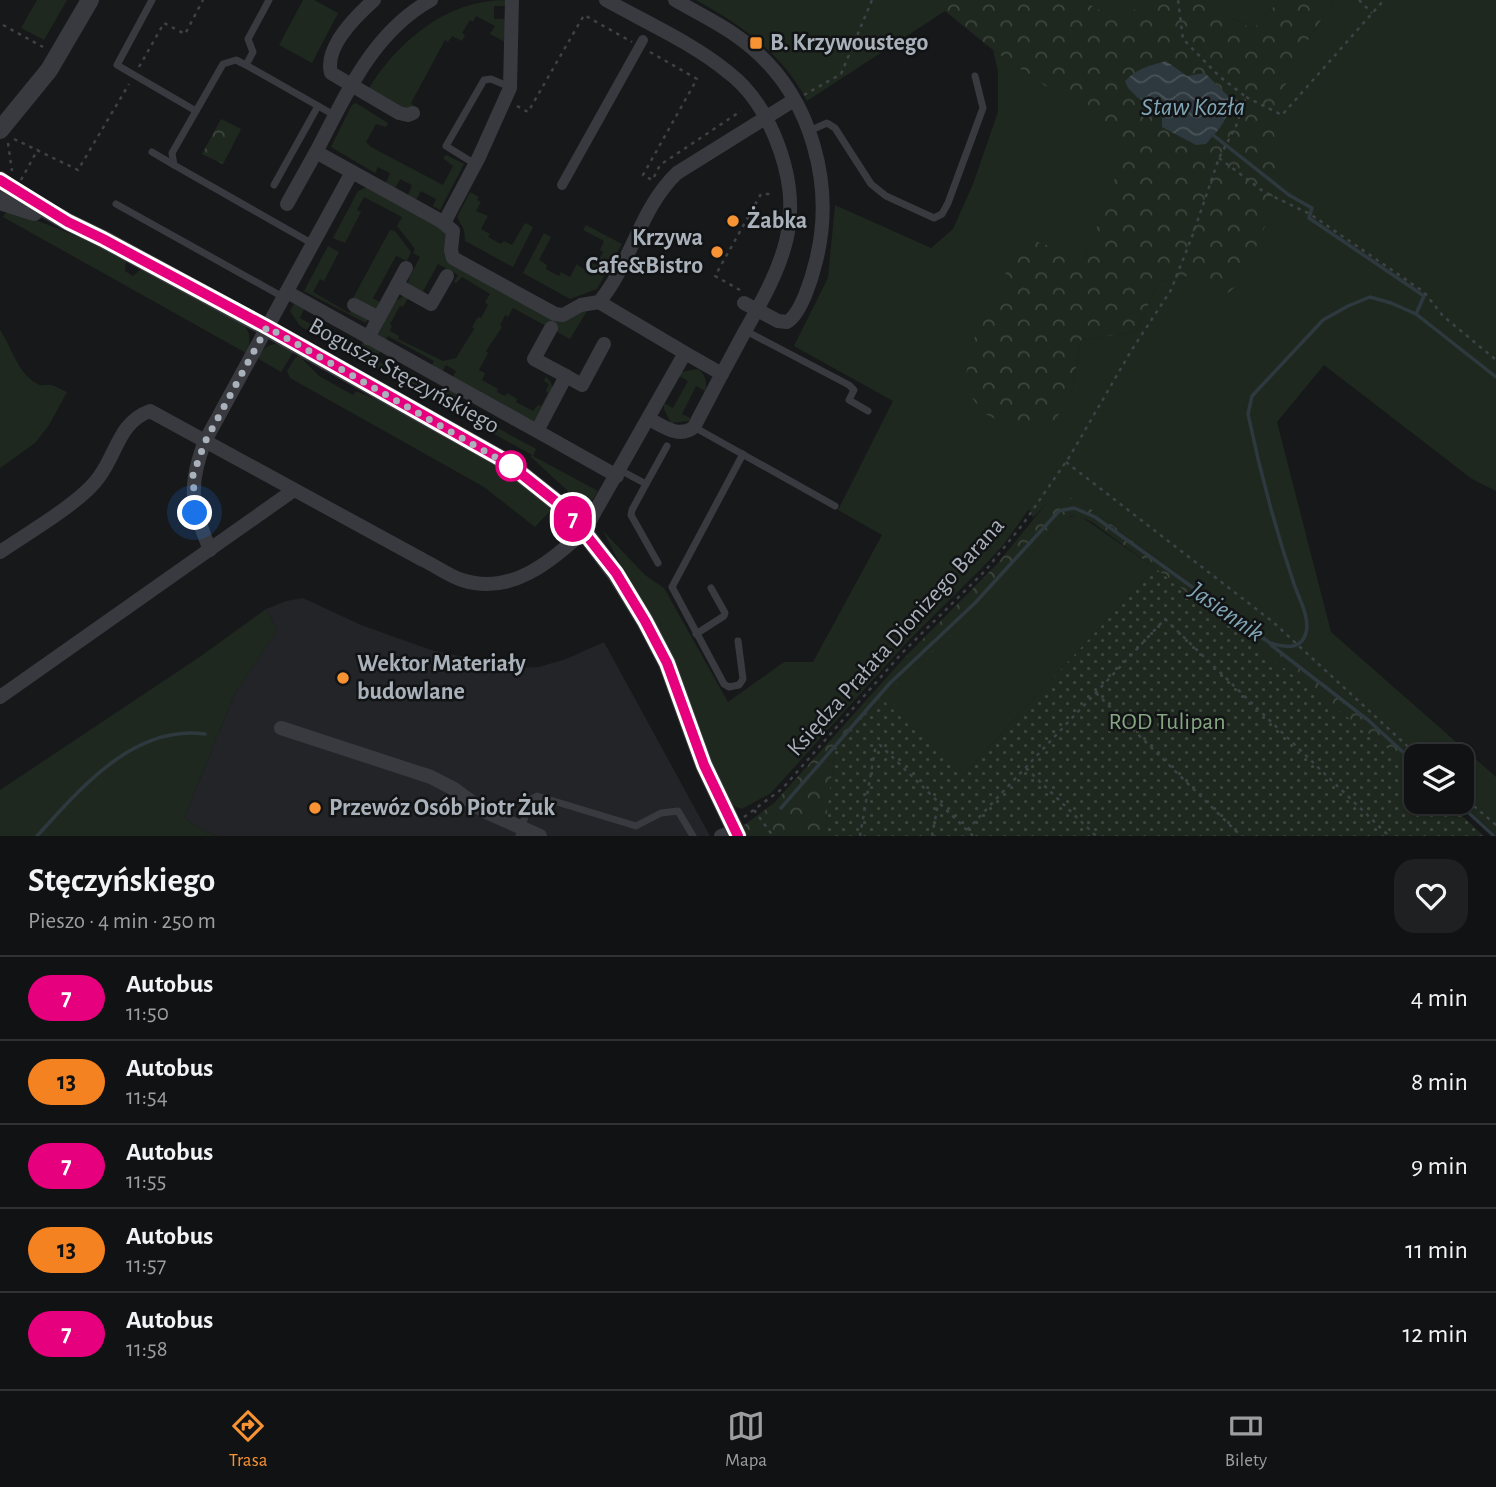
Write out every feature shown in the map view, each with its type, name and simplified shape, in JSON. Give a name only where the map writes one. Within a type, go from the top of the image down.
[{"type":"street","points":[[0,130],[49,69],[90,0]]},
{"type":"street","points":[[374,0],[344,33],[329,62],[331,74],[404,115],[413,113]]},
{"type":"street","points":[[287,204],[351,87],[380,41],[431,0]]},
{"type":"street","points":[[444,223],[510,88],[512,0]]},
{"type":"street","points":[[606,0],[714,61],[741,83],[765,117],[778,146],[786,174],[789,224],[778,270],[750,302],[746,331],[694,427],[689,431],[677,433],[649,419]]},
{"type":"street","points":[[675,0],[722,26],[752,48],[778,76],[794,100],[809,131],[819,167],[823,200],[821,242],[806,293],[790,321],[778,321],[750,302]]},
{"type":"street","points":[[562,185],[643,40]]},
{"type":"street","points":[[599,302],[662,187],[677,173],[794,100]]},
{"type":"street","points":[[316,152],[444,223],[453,231],[450,250],[453,258],[537,306],[563,315],[581,305],[599,302],[722,374]]},
{"type":"street","points":[[210,550],[195,513],[193,475],[205,442],[352,172]]},
{"type":"street","name":"Bogusza Stęczyńskiego","points":[[7,180],[68,222],[267,327],[505,461],[559,504],[616,573],[667,663],[731,832]]},
{"type":"street","name":"Bogusza Stęczyńskiego","points":[[0,201],[68,222]]},
{"type":"street","points":[[368,338],[406,268]]},
{"type":"street","points":[[397,285],[431,304],[447,276]]},
{"type":"street","points":[[285,295],[537,431],[619,472]]},
{"type":"street","points":[[354,305],[379,318]]},
{"type":"street","points":[[551,328],[534,359],[582,385],[604,344]]},
{"type":"street","points":[[0,552],[82,495],[99,478],[123,432],[136,416],[150,411],[462,580],[492,585],[524,577],[559,553],[584,531],[685,354]]},
{"type":"street","points":[[537,431],[566,376]]},
{"type":"street","points":[[0,697],[294,490]]},
{"type":"street","points":[[281,728],[431,777],[520,832],[540,836]]},
{"type":"lane","points":[[152,0],[117,65],[196,111]]},
{"type":"lane","points":[[246,65],[253,52],[248,39],[269,0]]},
{"type":"lane","points":[[174,164],[172,153],[223,64],[236,60],[335,116]]},
{"type":"lane","points":[[809,131],[827,123],[835,128],[872,184],[886,196],[934,218],[942,214],[948,203],[983,108],[975,76]]},
{"type":"lane","points":[[475,164],[446,146],[484,80],[491,79],[510,88]]},
{"type":"lane","points":[[274,185],[318,106]]},
{"type":"lane","points":[[152,152],[313,244]]},
{"type":"lane","points":[[116,204],[285,295]]},
{"type":"lane","points":[[746,331],[849,386],[854,390],[849,400],[868,411]]},
{"type":"lane","points":[[694,427],[835,506]]},
{"type":"lane","points":[[658,563],[631,515],[667,446]]},
{"type":"lane","points":[[738,641],[743,679],[739,685],[729,687],[724,684],[672,587],[743,454]]},
{"type":"lane","points":[[619,472],[646,484]]},
{"type":"lane","points":[[696,634],[725,613],[711,588]]},
{"type":"lane","points":[[520,832],[530,800],[537,796],[636,826],[661,813],[678,811],[693,836]]},
{"type":"path","points":[[0,130],[9,137],[78,170],[164,23],[185,34],[204,0]]},
{"type":"path","points":[[794,100],[841,74],[873,0]]},
{"type":"path","points":[[1178,0],[1183,39],[1219,76],[1246,97],[1282,115],[1384,0]]},
{"type":"path","points":[[1359,0],[1372,13]]},
{"type":"path","points":[[3,25],[43,47]]},
{"type":"path","name":"Księdza Prałata Dionizego Barana","points":[[731,832],[782,789],[902,653],[985,570],[1023,524],[1066,462],[1131,351],[1171,290],[1219,158],[1236,126],[1246,97]]},
{"type":"path","points":[[0,136],[8,143],[7,180]]},
{"type":"path","points":[[21,180],[38,149]]},
{"type":"path","points":[[1219,158],[1264,192],[1310,214],[1424,292],[1443,316],[1496,360]]},
{"type":"path","points":[[750,302],[715,276],[761,194],[772,194]]},
{"type":"path","points":[[1066,462],[1273,622],[1405,744]]},
{"type":"path","points":[[967,830],[1165,619],[1389,836]]},
{"type":"path","points":[[1096,693],[1241,836]]},
{"type":"path","points":[[860,836],[875,750],[880,745],[973,836]]},
{"type":"path","points":[[1026,767],[1096,836]]},
{"type":"path","points":[[932,836],[938,804]]},
{"type":"path","points":[[1474,806],[1496,825]]},
{"type":"path","points":[[754,810],[773,836]]},
{"type":"shaded area","points":[[303,598],[361,625],[431,650],[516,668],[539,667],[566,659],[604,642],[710,836],[219,836],[205,832],[184,818],[235,693],[277,630],[266,609]]},
{"type":"green space","points":[[37,0],[67,0],[44,40],[21,28]]},
{"type":"green space","points":[[303,0],[314,0],[338,13],[312,63],[279,45]]},
{"type":"green space","points":[[505,0],[505,6],[494,6],[494,19],[505,19],[505,42],[490,34],[495,26],[476,16],[473,22],[470,20],[462,33],[465,35],[462,41],[452,36],[448,42],[445,40],[411,103],[413,105],[410,111],[367,91],[393,56],[425,27],[463,7]]},
{"type":"green space","points":[[696,0],[936,0],[945,11],[807,101],[786,69],[759,42]]},
{"type":"green space","points":[[1082,0],[1141,0],[1124,25]]},
{"type":"green space","points":[[1082,0],[1124,24],[1141,0],[1213,0],[1228,16],[1253,29],[1280,0],[1334,0],[1308,40],[1271,114],[1279,163],[1268,219],[1241,282],[1221,299],[1195,275],[1159,281],[1136,332],[1081,340],[1070,399],[1051,425],[1028,434],[985,414],[963,387],[976,332],[1024,237],[1085,259],[1128,143],[993,50],[934,2]]},
{"type":"green space","points":[[1213,0],[1280,0],[1253,29],[1228,16]]},
{"type":"green space","points":[[1334,0],[1496,0],[1496,491],[1472,479],[1324,365],[1277,422],[1331,632],[1458,744],[1404,744],[1404,750],[1358,709],[1091,509],[1071,498],[1059,498],[1047,503],[1033,518],[1029,509],[1004,544],[907,642],[771,793],[742,809],[731,805],[603,531],[645,575],[664,588],[728,702],[784,662],[813,662],[882,535],[838,510],[893,401],[794,346],[828,278],[835,205],[931,248],[953,229],[973,184],[998,112],[998,72],[993,50],[1129,143],[1085,259],[1070,399],[1081,340],[1136,332],[1159,281],[1195,275],[1274,134],[1270,115],[1308,40]]},
{"type":"green space","points":[[356,103],[388,123],[386,127],[376,124],[366,142],[371,147],[443,185],[453,166],[443,158],[446,155],[464,164],[440,210],[433,206],[436,199],[421,191],[416,200],[408,195],[412,185],[400,179],[395,188],[386,183],[390,173],[378,167],[375,173],[331,147],[352,105]]},
{"type":"green space","points":[[221,119],[241,129],[223,164],[202,154]]},
{"type":"green space","points":[[367,187],[441,228],[448,234],[445,251],[563,322],[587,311],[570,339],[513,308],[508,317],[505,315],[500,325],[502,327],[486,351],[488,353],[479,370],[485,373],[482,380],[498,389],[497,392],[505,396],[507,393],[517,399],[516,402],[533,411],[538,405],[541,406],[548,393],[546,391],[549,384],[544,381],[546,377],[550,382],[550,399],[535,421],[529,421],[451,380],[456,371],[446,365],[441,374],[430,368],[434,361],[388,336],[384,343],[377,337],[395,302],[403,296],[408,298],[390,324],[390,331],[399,336],[398,339],[443,361],[456,358],[474,329],[472,327],[478,317],[481,318],[488,305],[485,302],[490,294],[462,277],[454,282],[458,275],[438,264],[422,293],[408,285],[420,257],[413,253],[415,249],[397,226],[402,217],[364,197],[357,210],[361,212],[345,243],[333,238],[358,191]]},
{"type":"green space","points":[[470,192],[479,197],[477,200],[481,202],[476,211],[488,216],[481,229],[490,234],[488,237],[501,244],[504,241],[512,245],[525,223],[533,227],[513,267],[465,241],[464,230],[457,217]]},
{"type":"green space","points":[[8,209],[94,243],[126,260],[125,271],[133,276],[140,270],[145,270],[244,325],[249,338],[246,353],[3,217]]},
{"type":"green space","points":[[586,225],[622,244],[597,289],[570,299],[523,273],[544,233],[551,237],[539,260],[547,265],[546,269],[559,276],[561,272],[570,277],[577,264],[587,272],[592,263],[596,265],[603,252],[600,250],[604,241],[583,230]]},
{"type":"green space","points":[[390,230],[395,231],[411,252],[407,261],[396,256],[373,298],[383,304],[377,311],[353,298]]},
{"type":"green space","points":[[328,246],[339,252],[324,281],[320,279],[313,292],[349,313],[351,311],[368,318],[366,323],[304,291]]},
{"type":"green space","points":[[294,304],[304,309],[300,318],[358,350],[364,341],[380,351],[376,360],[440,397],[446,387],[458,395],[454,404],[536,449],[533,456],[598,491],[590,504],[583,505],[531,457],[532,455],[300,326],[290,311]]},
{"type":"green space","points":[[0,330],[16,360],[32,381],[67,392],[49,425],[35,443],[0,468]]},
{"type":"green space","points":[[276,344],[294,351],[281,372],[257,358],[265,348]]},
{"type":"green space","points":[[299,356],[319,376],[353,395],[356,391],[390,405],[495,463],[553,508],[535,527],[484,487],[290,378],[287,371]]},
{"type":"green space","points":[[697,369],[705,378],[705,391],[696,386],[682,414],[690,418],[689,421],[671,423],[664,403],[673,408],[688,381],[679,376],[681,372]]},
{"type":"green space","points":[[1058,498],[1071,498],[1091,509],[1358,709],[1404,750],[1404,762],[1155,568],[1092,522],[1079,516],[1071,516],[1055,526],[1011,578],[881,698],[835,751],[824,836],[748,836],[743,826],[774,803],[906,656],[997,564],[1047,503]]},
{"type":"green space","points":[[1079,515],[1155,568],[961,777],[881,698],[1011,578],[1062,519]]},
{"type":"green space","name":"ROD Tulipan","points":[[1155,568],[1404,762],[1404,814],[1460,814],[1484,836],[824,836],[835,751],[881,698],[962,776]]},
{"type":"green space","points":[[266,609],[277,630],[235,693],[184,818],[205,832],[219,836],[0,836],[0,790],[201,656]]},
{"type":"green space","points":[[1474,758],[1496,777],[1496,835],[1473,814]]},
{"type":"water","name":"Staw Kozła","points":[[1166,61],[1187,76],[1205,73],[1230,98],[1226,118],[1206,144],[1196,145],[1162,127],[1162,113],[1128,88],[1125,81],[1134,73]]},
{"type":"waterway","points":[[1213,135],[1289,195],[1312,208],[1309,218],[1424,296],[1416,314]]},
{"type":"waterway","name":"Jasiennik","points":[[781,808],[890,683],[975,603],[1059,511],[1074,508],[1095,517],[1270,643],[1286,646],[1300,643],[1306,633],[1306,616],[1275,523],[1248,414],[1252,396],[1323,320],[1370,297],[1391,303],[1416,314],[1496,377]]},
{"type":"waterway","points":[[1271,645],[1368,720],[1404,753]]},
{"type":"waterway","name":"Jasiennik","points":[[37,836],[90,780],[132,749],[155,739],[179,734],[205,734]]},
{"type":"waterway","points":[[1470,814],[1494,836]]},
{"type":"bus line","name":"7","points":[[0,180],[68,222],[267,327],[505,461],[559,504],[616,573],[645,621],[667,663],[704,765],[738,836]]},
{"type":"place","name":"B. Krzywoustego","points":[[756,43]]},
{"type":"place","name":"Żabka","points":[[733,221]]},
{"type":"place","name":"Krzywa Cafe&Bistro","points":[[717,252]]},
{"type":"place","name":"Wektor Materiały budowlane","points":[[343,678]]},
{"type":"place","name":"Przewóz Osób Piotr Żuk","points":[[315,808]]},
{"type":"route","points":[[195,513],[193,475],[198,460],[267,327],[511,466]]}]
